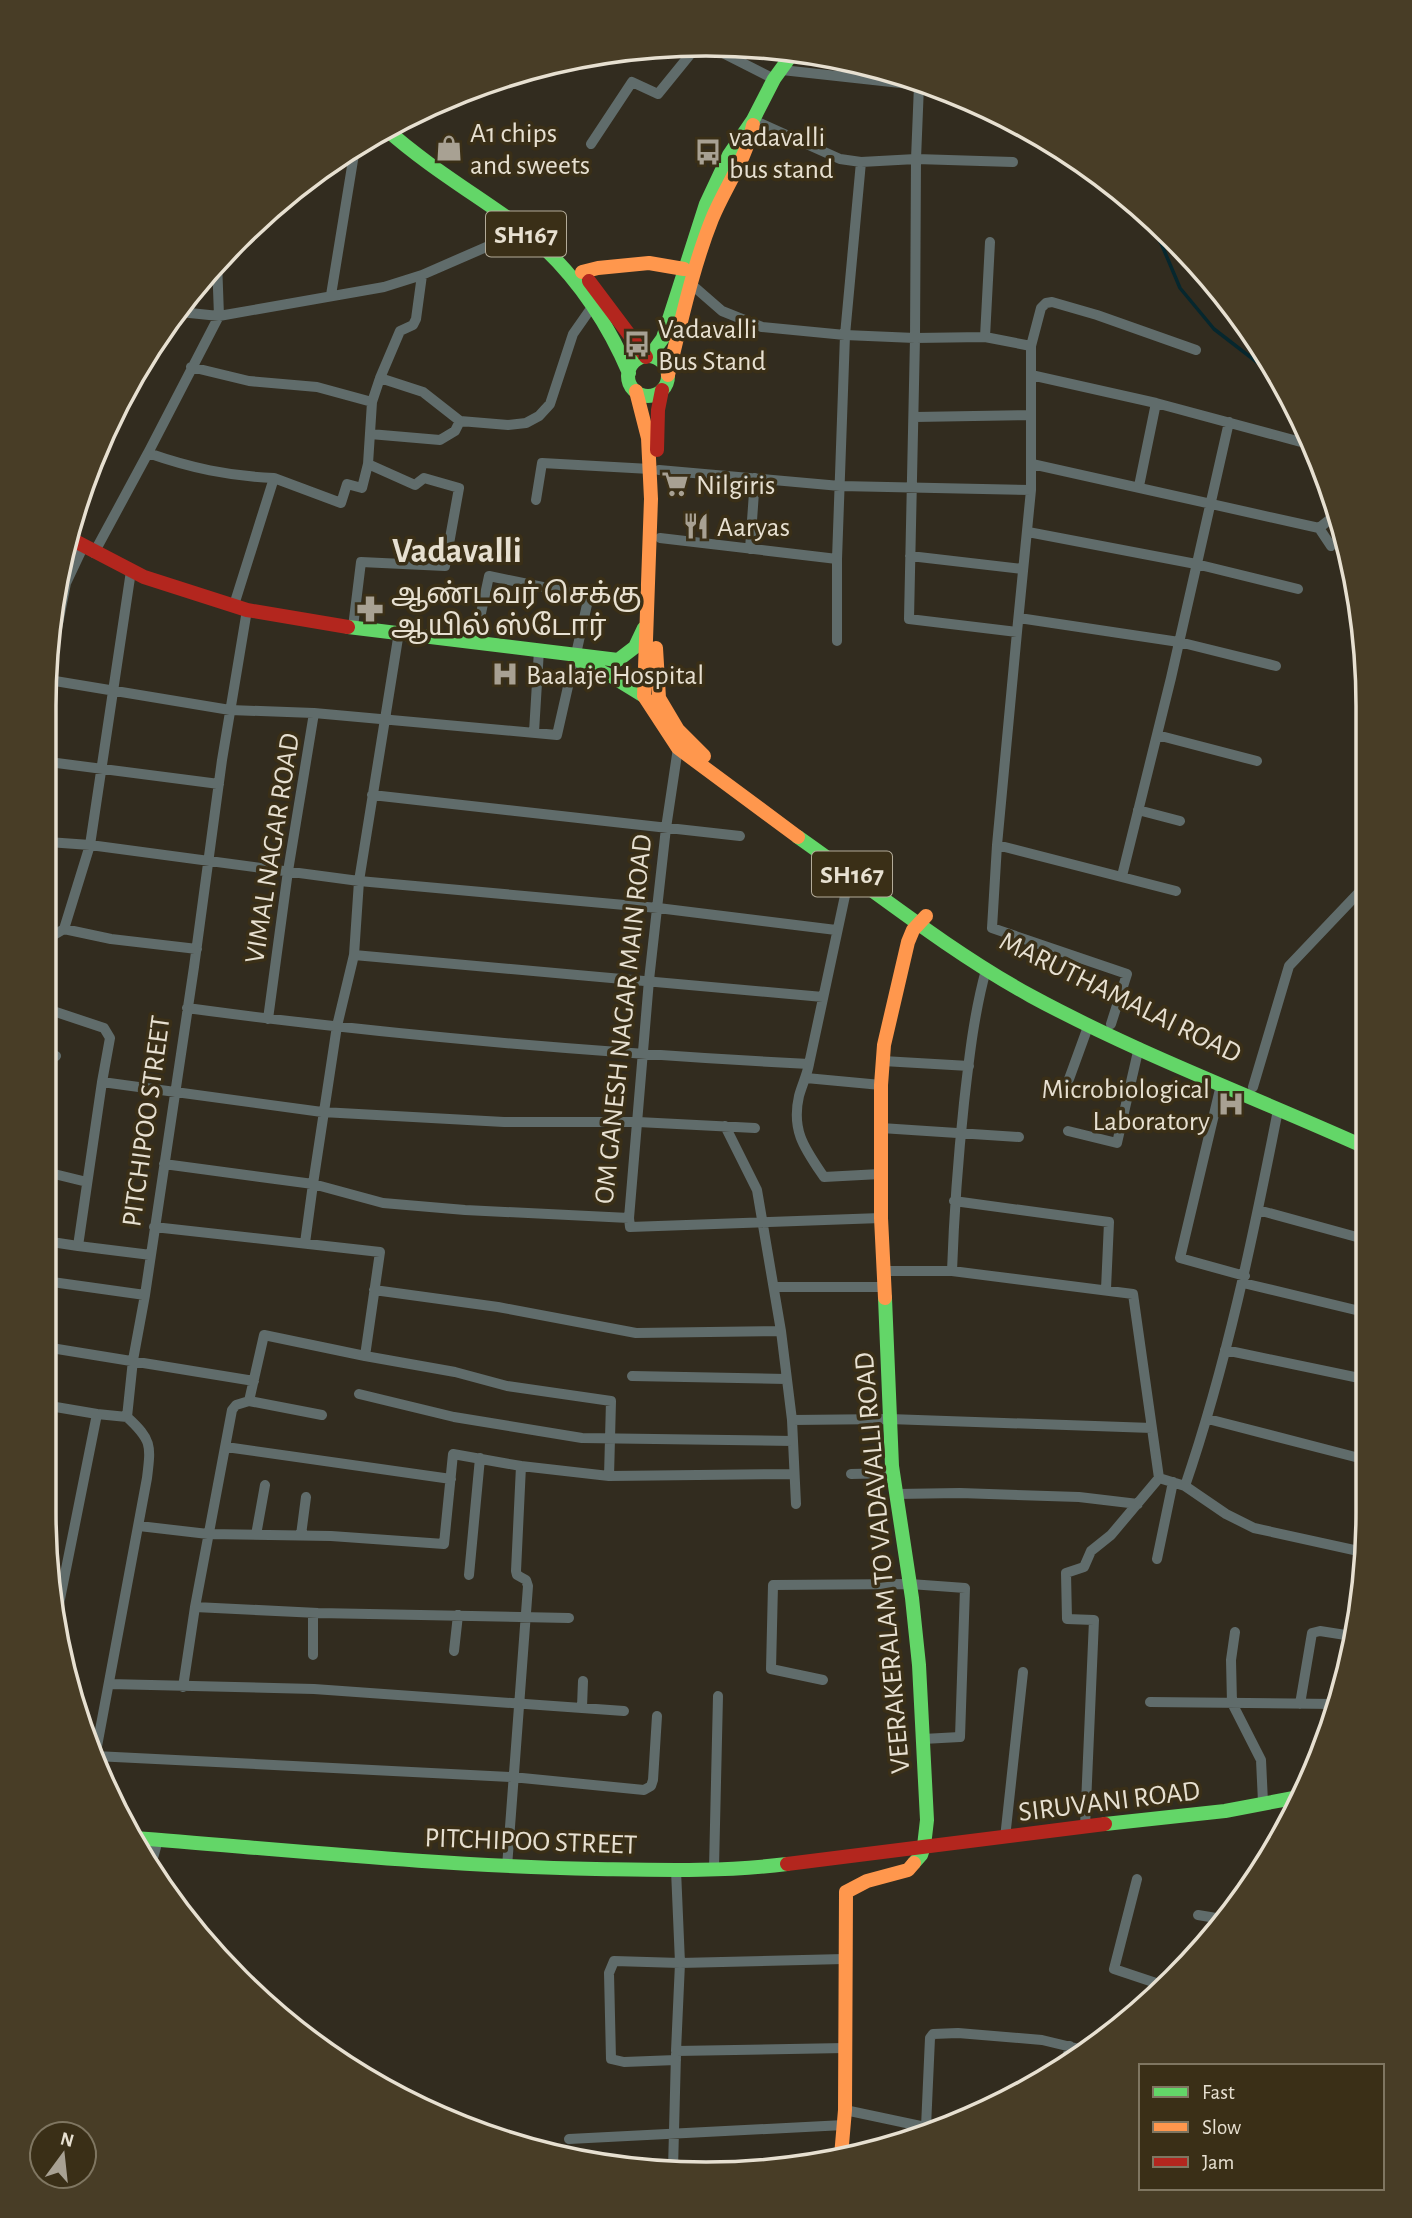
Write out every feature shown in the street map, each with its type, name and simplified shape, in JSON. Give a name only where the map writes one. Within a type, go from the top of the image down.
[{"type":"main road","points":[[753,120],[750,145],[712,217],[691,284],[668,375],[662,390],[646,396],[636,391],[630,382],[629,373],[635,362],[648,356],[663,338],[706,204],[729,155],[787,62]]},
{"type":"main road","name":"SH167","points":[[402,132],[526,221],[603,297],[633,343],[648,356]]},
{"type":"main road","name":"SH167","points":[[394,136],[415,155],[509,219],[578,275],[609,328],[629,373]]},
{"type":"main road","points":[[578,275],[598,268],[649,262],[684,269]]},
{"type":"main road","points":[[648,356],[661,361],[668,375]]},
{"type":"main road","name":"MARUTHAMALAI ROAD","points":[[643,667],[648,620],[656,438],[662,390]]},
{"type":"main road","name":"MARUTHAMALAI ROAD","points":[[636,391],[654,469],[660,538],[656,640],[650,692],[678,748],[765,814],[863,876]]},
{"type":"main road","points":[[83,547],[144,577],[241,608],[319,624],[630,662],[643,667],[650,676],[650,692],[575,657]]},
{"type":"main road","points":[[618,660],[629,654],[639,641],[648,620]]},
{"type":"main road","points":[[594,667],[629,675],[643,667],[656,640]]},
{"type":"main road","name":"MARUTHAMALAI ROAD","points":[[650,692],[659,698],[669,716],[694,748],[924,920],[986,970],[1139,1048],[1356,1143]]},
{"type":"main road","name":"MARUTHAMALAI ROAD","points":[[924,920],[1008,973],[1111,1024],[1356,1131]]},
{"type":"main road","name":"VEERAKERALAM TO VADAVALLI ROAD","points":[[924,920],[913,930],[908,942],[884,1045],[880,1174],[893,1473],[919,1665],[927,1820],[924,1846]]},
{"type":"main road","name":"SIRUVANI ROAD","points":[[924,1846],[1225,1811],[1289,1798]]},
{"type":"main road","name":"PITCHIPOO STREET","points":[[144,1839],[507,1867],[676,1870],[763,1867],[924,1846]]},
{"type":"main road","points":[[842,2148],[845,2118],[846,1892],[867,1881],[908,1870],[921,1855],[924,1846]]},
{"type":"street","points":[[591,144],[632,82],[658,94],[689,56]]},
{"type":"street","points":[[735,57],[778,74],[890,83]]},
{"type":"street","points":[[919,91],[915,417],[909,619],[1017,632]]},
{"type":"street","points":[[753,120],[840,159],[861,162],[916,159],[1013,162]]},
{"type":"street","points":[[331,295],[353,161]]},
{"type":"street","points":[[837,641],[845,335],[861,162]]},
{"type":"street","points":[[188,313],[219,316],[384,287],[422,275],[523,231]]},
{"type":"street","points":[[985,337],[989,242]]},
{"type":"street","points":[[148,453],[190,468],[242,477],[274,478],[341,503],[347,484],[362,488],[369,464],[372,402],[400,331],[413,325],[416,319],[422,275]]},
{"type":"street","points":[[68,579],[83,547],[148,453],[219,316],[218,276]]},
{"type":"street","points":[[691,284],[722,311],[762,327],[845,335],[985,337],[1031,346]]},
{"type":"street","points":[[1111,1024],[1127,974],[992,928],[997,845],[1031,490],[1031,346],[1041,308],[1052,302],[1196,350]]},
{"type":"street","points":[[380,378],[423,392],[460,421],[508,425],[526,423],[539,416],[550,404],[573,334],[594,304]]},
{"type":"street","points":[[191,367],[249,381],[317,387],[372,402]]},
{"type":"street","points":[[1031,375],[1156,403],[1300,442]]},
{"type":"street","points":[[1139,486],[1156,403]]},
{"type":"street","points":[[915,417],[1030,415]]},
{"type":"street","points":[[370,434],[440,440],[455,431],[460,421]]},
{"type":"street","points":[[1122,876],[1229,422]]},
{"type":"street","points":[[537,500],[542,463],[654,469],[840,486],[1031,490]]},
{"type":"street","points":[[353,627],[361,562],[445,566],[459,488],[424,478],[415,485],[369,464]]},
{"type":"street","points":[[1032,464],[1319,528],[1331,546]]},
{"type":"street","name":"PITCHIPOO STREET","points":[[127,1417],[133,1360],[197,949],[230,710],[241,608],[274,478]]},
{"type":"street","points":[[750,549],[755,478]]},
{"type":"street","points":[[1319,528],[1329,520]]},
{"type":"street","points":[[1028,532],[1196,564],[1298,589]]},
{"type":"street","points":[[660,538],[838,559]]},
{"type":"street","points":[[910,556],[1023,569]]},
{"type":"street","points":[[56,934],[64,929],[90,845],[131,571]]},
{"type":"street","points":[[475,641],[489,576],[582,595],[588,600],[556,735],[534,732],[543,651]]},
{"type":"street","points":[[1019,618],[1179,642],[1276,666]]},
{"type":"street","points":[[305,1243],[337,1026],[354,955],[359,881],[399,632]]},
{"type":"street","points":[[57,681],[230,710],[314,713]]},
{"type":"street","name":"VIMAL NAGAR ROAD","points":[[268,1019],[288,871],[314,713],[534,732]]},
{"type":"street","points":[[1157,735],[1257,761]]},
{"type":"street","name":"OM GANESH NAGAR MAIN ROAD","points":[[164,1164],[313,1184],[383,1203],[629,1218],[649,980],[678,748]]},
{"type":"street","points":[[56,763],[219,784]]},
{"type":"street","points":[[372,794],[740,836]]},
{"type":"street","points":[[1138,810],[1180,821]]},
{"type":"street","points":[[56,843],[359,881],[657,908],[836,930]]},
{"type":"street","points":[[997,845],[1176,891]]},
{"type":"street","points":[[863,876],[846,891],[796,1118],[802,1145],[824,1177],[880,1174]]},
{"type":"street","points":[[1253,1087],[1289,966],[1356,896]]},
{"type":"street","points":[[64,929],[111,939],[197,949]]},
{"type":"street","points":[[354,955],[823,997]]},
{"type":"street","points":[[952,1271],[954,1201],[961,1133],[979,995],[986,970]]},
{"type":"street","points":[[187,1008],[268,1019],[643,1055],[809,1064]]},
{"type":"street","points":[[56,1012],[104,1028],[110,1038],[78,1246]]},
{"type":"street","points":[[1069,1079],[1089,1024]]},
{"type":"street","points":[[1068,1131],[1117,1143],[1139,1048]]},
{"type":"street","points":[[883,1061],[969,1066]]},
{"type":"street","points":[[806,1078],[881,1085]]},
{"type":"street","points":[[102,1082],[323,1112],[504,1122],[638,1122],[755,1128]]},
{"type":"street","points":[[1221,1085],[1180,1258],[1356,1310]]},
{"type":"street","points":[[1185,1486],[1208,1419],[1244,1279],[1278,1110]]},
{"type":"street","points":[[725,1126],[757,1189],[781,1331],[792,1420],[796,1504]]},
{"type":"street","points":[[881,1128],[1019,1137]]},
{"type":"street","points":[[56,1174],[87,1182]]},
{"type":"street","points":[[954,1201],[1109,1222],[1106,1289]]},
{"type":"street","points":[[1258,1210],[1356,1237]]},
{"type":"street","points":[[629,1218],[630,1227],[762,1220],[881,1218]]},
{"type":"street","points":[[154,1227],[380,1252],[365,1356]]},
{"type":"street","points":[[56,1243],[150,1255]]},
{"type":"street","points":[[883,1271],[952,1271],[1133,1294],[1159,1478],[1111,1535],[1091,1551],[1084,1567],[1066,1573],[1067,1619],[1094,1620],[1085,1826]]},
{"type":"street","points":[[56,1283],[145,1296]]},
{"type":"street","points":[[775,1287],[884,1287]]},
{"type":"street","points":[[374,1290],[498,1307],[636,1333],[781,1331]]},
{"type":"street","points":[[249,1401],[264,1335],[455,1372],[506,1386],[611,1401],[609,1476]]},
{"type":"street","points":[[56,1349],[254,1381]]},
{"type":"street","points":[[1225,1350],[1356,1377]]},
{"type":"street","points":[[632,1376],[786,1379]]},
{"type":"street","points":[[359,1394],[454,1417],[582,1438],[793,1441]]},
{"type":"street","points":[[183,1687],[195,1607],[232,1410],[236,1405],[249,1401],[322,1415]]},
{"type":"street","points":[[56,1407],[127,1417],[142,1431],[151,1448],[98,1742]]},
{"type":"street","points":[[61,1592],[97,1414]]},
{"type":"street","points":[[792,1420],[890,1419],[1152,1428]]},
{"type":"street","points":[[1208,1419],[1356,1457]]},
{"type":"street","points":[[226,1447],[451,1479]]},
{"type":"street","points":[[139,1526],[208,1534],[331,1535],[444,1545],[453,1454],[521,1466],[609,1476],[794,1474]]},
{"type":"street","points":[[470,1575],[480,1458]]},
{"type":"street","points":[[507,1867],[528,1586],[526,1580],[517,1575],[516,1571],[521,1466]]},
{"type":"street","points":[[851,1474],[893,1473]]},
{"type":"street","points":[[1159,1478],[1185,1486],[1226,1514],[1254,1528],[1355,1550]]},
{"type":"street","points":[[1157,1559],[1173,1482]]},
{"type":"street","points":[[257,1535],[265,1485]]},
{"type":"street","points":[[896,1493],[1079,1497],[1138,1504]]},
{"type":"street","points":[[301,1535],[306,1497]]},
{"type":"street","points":[[823,1680],[771,1669],[772,1585],[910,1584],[965,1588],[960,1737],[923,1739]]},
{"type":"street","points":[[195,1607],[313,1613],[569,1618]]},
{"type":"street","points":[[313,1613],[313,1655]]},
{"type":"street","points":[[454,1651],[458,1615]]},
{"type":"street","points":[[1300,1704],[1312,1633],[1320,1631],[1345,1635]]},
{"type":"street","points":[[1235,1632],[1231,1660],[1232,1703],[1261,1760],[1263,1802]]},
{"type":"street","points":[[1005,1838],[1023,1672]]},
{"type":"street","points":[[582,1707],[583,1681]]},
{"type":"street","points":[[109,1684],[314,1689],[624,1711]]},
{"type":"street","points":[[714,1868],[718,1696]]},
{"type":"street","points":[[1150,1702],[1327,1704]]},
{"type":"street","points":[[103,1756],[512,1777],[644,1790],[651,1786],[653,1780],[657,1716]]},
{"type":"street","points":[[154,1854],[158,1840]]},
{"type":"street","points":[[673,2161],[680,1963],[676,1870]]},
{"type":"street","points":[[1138,1879],[1114,1969],[1155,1983]]},
{"type":"street","points":[[1198,1916],[1214,1918]]},
{"type":"street","points":[[844,1959],[680,1963],[614,1961],[609,1973],[611,2059],[624,2062],[676,2055],[845,2048]]},
{"type":"street","points":[[928,2123],[930,2038],[933,2034],[958,2033],[1042,2040],[1074,2047]]},
{"type":"street","points":[[1069,2051],[1070,2046]]},
{"type":"street","points":[[569,2139],[675,2135],[845,2118],[920,2126]]},
{"type":"waterway","points":[[1158,239],[1180,288],[1214,329],[1257,362]]},
{"type":"traffic: fast","points":[[650,356],[663,338],[706,204],[729,155],[787,61]]},
{"type":"traffic: fast","points":[[394,136],[432,166],[512,221],[549,253],[595,309],[629,373]]},
{"type":"traffic: fast","points":[[648,356],[662,362],[668,376],[662,390],[648,396],[634,390],[628,376],[634,362],[648,356]]},
{"type":"traffic: fast","points":[[348,627],[618,660],[635,647],[644,628]]},
{"type":"traffic: fast","points":[[581,662],[644,696]]},
{"type":"traffic: fast","points":[[798,837],[942,940],[1031,996],[1154,1056],[1356,1143]]},
{"type":"traffic: fast","points":[[885,1298],[892,1466],[919,1665],[927,1820],[924,1846],[914,1863]]},
{"type":"traffic: fast","points":[[1105,1824],[1225,1811],[1289,1799]]},
{"type":"traffic: fast","points":[[144,1839],[481,1865],[691,1870],[787,1864]]},
{"type":"traffic: slow","points":[[668,375],[687,296],[705,238],[745,150],[753,125]]},
{"type":"traffic: slow","points":[[582,272],[649,263],[684,269]]},
{"type":"traffic: slow","points":[[636,391],[648,438],[651,499],[644,696],[678,748],[798,837]]},
{"type":"traffic: slow","points":[[656,648],[659,698],[678,730],[704,756]]},
{"type":"traffic: slow","points":[[885,1298],[881,1218],[881,1085],[884,1045],[908,942],[913,930],[926,916]]},
{"type":"traffic: slow","points":[[842,2148],[845,2110],[846,1892],[867,1881],[908,1870],[914,1863]]},
{"type":"traffic: jam","points":[[589,281],[646,357]]},
{"type":"traffic: jam","points":[[657,450],[658,410],[662,390]]},
{"type":"traffic: jam","points":[[77,542],[144,577],[247,610],[348,627]]},
{"type":"traffic: jam","points":[[787,1864],[1105,1824]]},
{"type":"place","name":"A1 chips and sweets","points":[[449,148]]},
{"type":"place","name":"vadavalli bus stand","points":[[708,152]]},
{"type":"place","name":"Vadavalli Bus Stand","points":[[637,344]]},
{"type":"place","name":"Nilgiris","points":[[675,484]]},
{"type":"place","name":"Aaryas","points":[[696,526]]},
{"type":"place","name":"ஆண்டவர் செக்கு ஆயில் ஸ்டோர்","points":[[370,609]]},
{"type":"place","name":"Baalaje Hospital","points":[[505,674]]},
{"type":"place","name":"Microbiological Laboratory","points":[[1231,1104]]},
{"type":"district","name":"Vadavalli","points":[[457,550]]}]
